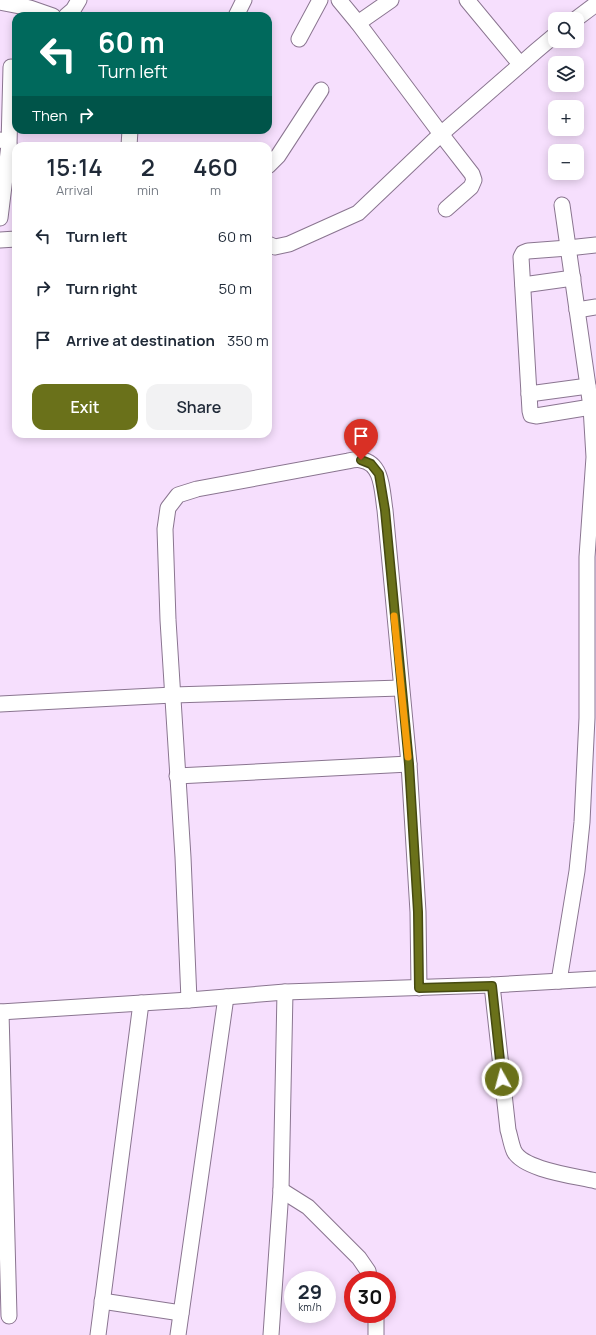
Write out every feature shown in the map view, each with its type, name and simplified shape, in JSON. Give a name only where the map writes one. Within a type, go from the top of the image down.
[{"type":"street","points":[[71,12],[79,0]]},
{"type":"street","points":[[238,12],[244,0]]},
{"type":"street","points":[[299,39],[320,0]]},
{"type":"street","points":[[339,0],[472,174],[474,180],[471,187],[446,209]]},
{"type":"street","points":[[358,23],[391,0]]},
{"type":"street","points":[[467,0],[520,64]]},
{"type":"street","points":[[0,2],[42,12]]},
{"type":"street","points":[[584,13],[596,4]]},
{"type":"street","points":[[272,246],[275,247],[289,244],[358,212],[440,134],[548,41]]},
{"type":"street","points":[[0,218],[4,143],[11,67]]},
{"type":"street","points":[[272,162],[278,156],[321,90]]},
{"type":"street","points":[[559,981],[577,871],[582,822],[587,718],[587,557],[594,457],[591,407],[562,205]]},
{"type":"street","points":[[0,240],[12,239]]},
{"type":"street","points":[[591,407],[536,416],[531,415],[521,257],[523,253],[528,251],[596,245]]},
{"type":"street","points":[[523,285],[573,278]]},
{"type":"street","points":[[577,310],[596,307]]},
{"type":"street","points":[[529,394],[588,386]]},
{"type":"street","points":[[189,1000],[172,695],[165,530],[168,508],[178,495],[197,489],[348,460],[361,460],[371,464],[379,474],[385,510],[409,764],[418,912],[419,988]]},
{"type":"street","points":[[0,704],[172,695],[401,688]]},
{"type":"street","points":[[177,776],[409,764]]},
{"type":"street","points":[[9,1316],[0,1012],[189,1000],[286,992],[492,986],[596,979]]},
{"type":"street","points":[[492,986],[508,1130],[514,1152],[524,1162],[546,1170],[596,1181]]},
{"type":"street","points":[[271,1335],[281,1190],[286,992]]},
{"type":"street","points":[[178,1335],[226,997]]},
{"type":"street","points":[[98,1335],[141,1003]]},
{"type":"street","points":[[281,1190],[308,1207],[360,1258],[368,1271]]},
{"type":"street","points":[[102,1301],[181,1313]]},
{"type":"street","points":[[376,1323],[376,1335]]},
{"type":"slow traffic","points":[[394,616],[408,757]]},
{"type":"route","points":[[361,460],[371,464],[379,474],[385,510],[409,764],[418,912],[419,988],[492,986],[502,1079]]}]
